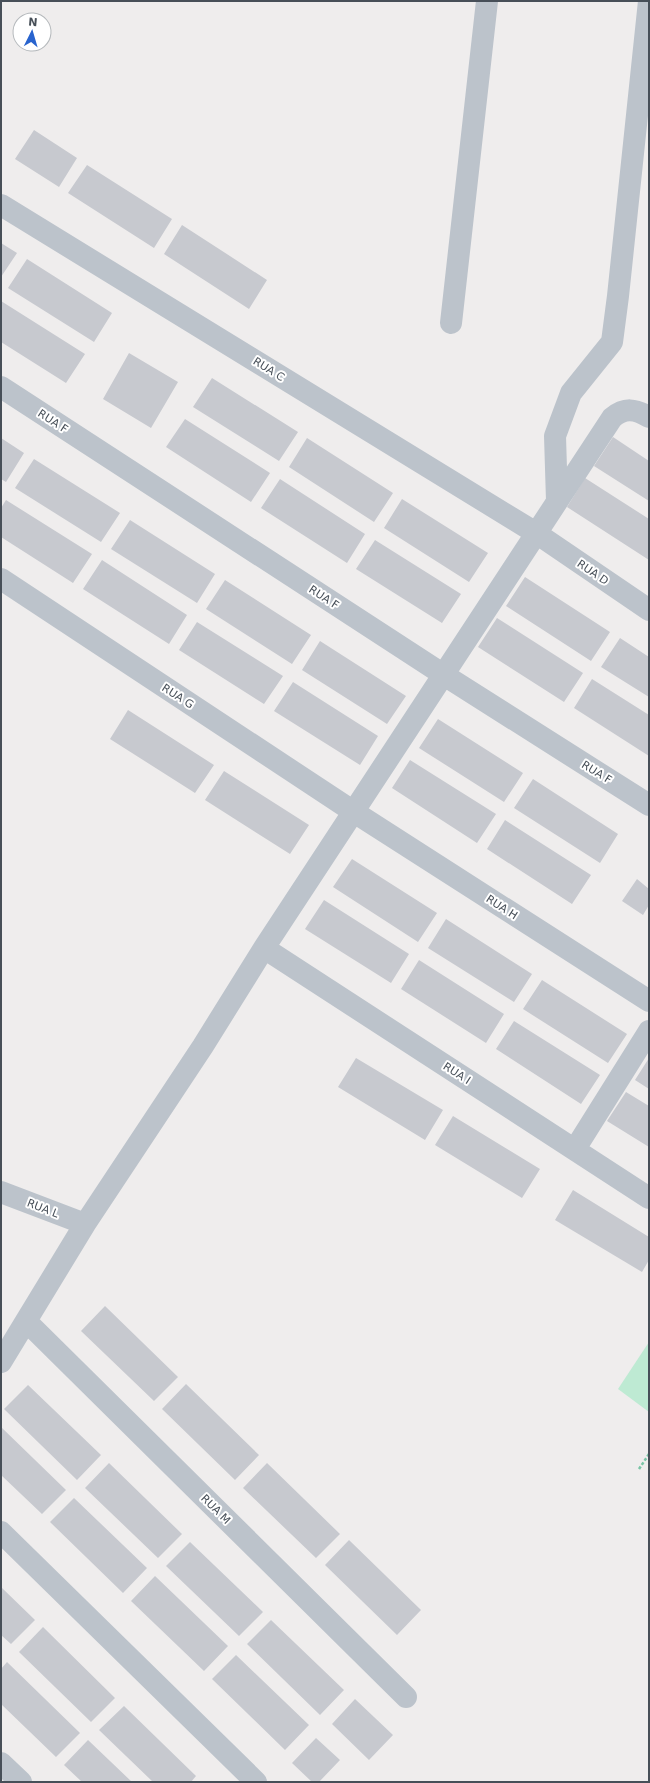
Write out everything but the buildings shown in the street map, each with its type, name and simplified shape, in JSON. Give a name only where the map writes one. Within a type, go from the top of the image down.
[{"type":"street","points":[[451,323],[487,1]]},
{"type":"street","points":[[557,501],[555,436],[571,393],[612,342],[649,1]]},
{"type":"street","name":"RUA C","points":[[1,205],[536,533]]},
{"type":"street","name":"RUA F","points":[[1,387],[444,675],[649,805]]},
{"type":"street","points":[[1,1362],[27,1322],[85,1224],[203,1046],[264,948],[612,418],[620,411],[632,410],[649,417]]},
{"type":"street","name":"RUA D","points":[[536,533],[649,610]]},
{"type":"street","name":"RUA G","points":[[1,579],[354,812]]},
{"type":"street","name":"RUA H","points":[[354,812],[649,1001]]},
{"type":"street","name":"RUA I","points":[[264,948],[649,1198]]},
{"type":"street","points":[[575,1149],[649,1030]]},
{"type":"street","name":"RUA L","points":[[1,1192],[85,1224]]},
{"type":"street","name":"RUA M","points":[[27,1322],[406,1697]]},
{"type":"street","points":[[1,1532],[256,1782]]},
{"type":"street","points":[[1,1763],[21,1782]]},
{"type":"path","points":[[639,1469],[649,1454]]},
{"type":"green space","points":[[649,1342],[649,1412],[618,1389]]}]
